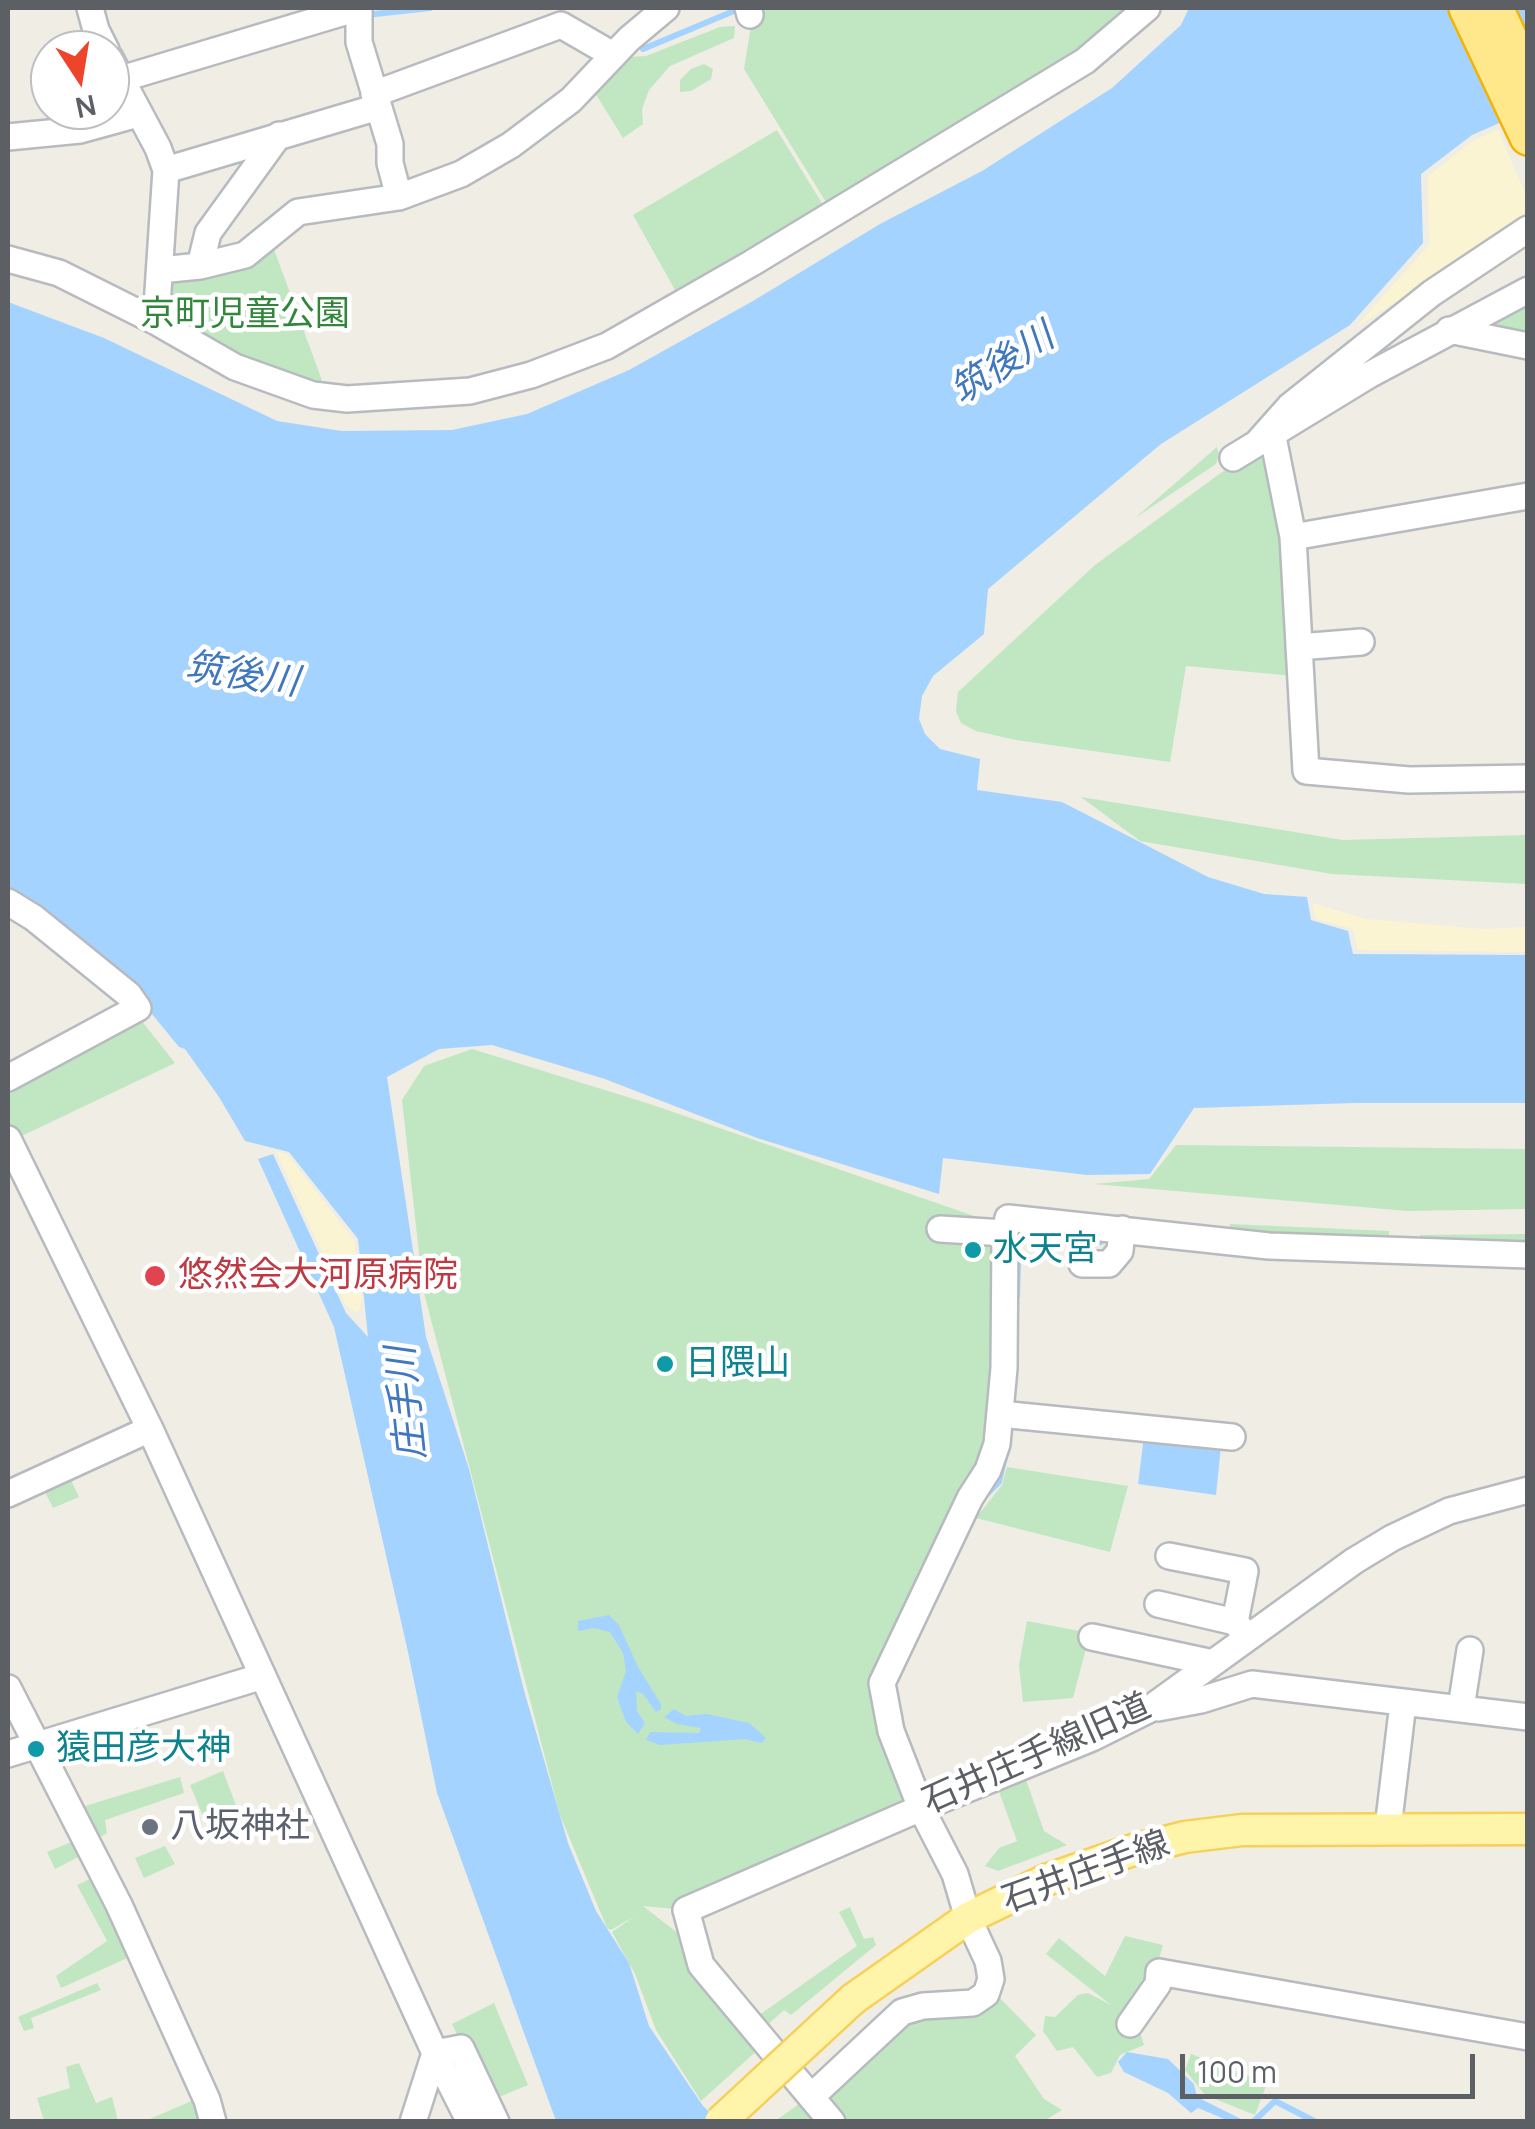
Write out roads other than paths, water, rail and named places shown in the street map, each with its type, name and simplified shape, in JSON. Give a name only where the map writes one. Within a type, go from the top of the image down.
[{"type":"highway","points":[[1467,8],[1528,137]]},
{"type":"highway","points":[[1495,8],[1528,79]]},
{"type":"main road","name":"石井庄手線","points":[[720,2122],[853,1999],[968,1918],[1046,1880],[1133,1850],[1185,1837],[1242,1830],[1528,1828]]},
{"type":"street","points":[[160,270],[200,266],[245,255],[298,212],[400,197],[461,174],[511,146],[571,100],[613,55],[666,8]]},
{"type":"street","points":[[8,259],[59,273],[235,367],[313,394],[346,399],[470,391],[532,375],[607,346],[1085,61],[1148,8]]},
{"type":"street","points":[[130,65],[351,10],[390,144],[390,163],[400,197]]},
{"type":"street","points":[[166,170],[376,101],[561,24],[613,55]]},
{"type":"street","points":[[130,97],[166,170],[157,306],[152,320]]},
{"type":"street","points":[[8,137],[80,130],[138,114]]},
{"type":"street","points":[[200,266],[208,233],[279,136]]},
{"type":"street","points":[[1265,437],[1290,406],[1432,293],[1528,228]]},
{"type":"street","points":[[1233,458],[1449,330],[1528,290]]},
{"type":"street","points":[[1449,330],[1528,346]]},
{"type":"street","points":[[1265,437],[1293,537],[1304,778],[1528,778]]},
{"type":"street","points":[[1293,537],[1528,496]]},
{"type":"street","points":[[1299,647],[1361,642]]},
{"type":"street","points":[[8,902],[34,918],[130,995],[138,1008],[8,1078]]},
{"type":"street","points":[[8,1139],[150,1428],[470,2122]]},
{"type":"street","points":[[832,2122],[811,2097],[902,2012],[923,2006],[972,2004],[986,1994],[992,1978],[954,1874],[920,1808],[891,1730],[882,1683],[970,1498],[988,1470],[997,1444],[1004,1368],[1008,1218],[1269,1246],[1528,1255]]},
{"type":"street","points":[[940,1229],[1005,1233]]},
{"type":"street","points":[[1082,1264],[1108,1264],[1120,1250],[1122,1229]]},
{"type":"street","points":[[1000,1414],[1232,1437]]},
{"type":"street","points":[[8,1494],[150,1428]]},
{"type":"street","name":"石井庄手線旧道","points":[[811,2097],[701,1965],[686,1910],[1092,1738],[1148,1710],[1213,1663],[1242,1630],[1392,1538],[1449,1511],[1528,1490]]},
{"type":"street","points":[[1158,1604],[1242,1630],[1245,1571],[1170,1556]]},
{"type":"street","points":[[1092,1637],[1213,1663]]},
{"type":"street","points":[[1461,1708],[1470,1650]]},
{"type":"street","points":[[8,1754],[263,1676]]},
{"type":"street","points":[[1148,1710],[1201,1700],[1252,1684],[1528,1717]]},
{"type":"street","points":[[8,1688],[127,1922],[207,2100],[213,2122]]},
{"type":"street","points":[[1388,1828],[1404,1703]]},
{"type":"street","points":[[1130,2024],[1158,1984],[1159,1972],[1528,2038]]},
{"type":"street","points":[[435,2053],[461,2048],[496,2122]]},
{"type":"street","points":[[413,2122],[435,2053]]},
{"type":"water","points":[[1189,8],[1527,8],[1527,111],[1472,135],[1421,174],[1423,243],[1350,325],[1161,444],[988,589],[984,634],[933,676],[922,696],[919,719],[925,734],[940,749],[980,759],[977,790],[1062,802],[1208,877],[1264,894],[1307,897],[1311,920],[1348,931],[1353,954],[1527,955],[1527,1103],[1194,1108],[1150,1174],[1087,1175],[943,1158],[939,1194],[757,1138],[605,1079],[492,1045],[439,1049],[387,1077],[426,1337],[469,1469],[523,1687],[568,1843],[596,1911],[629,1963],[649,2026],[703,2106],[719,2121],[556,2121],[437,1793],[334,1327],[258,1159],[273,1154],[346,1313],[368,1337],[358,1239],[289,1152],[245,1141],[185,1049],[179,1047],[138,997],[8,899],[8,302],[104,338],[277,421],[342,431],[452,430],[527,414],[629,370],[880,224],[982,171],[1112,88],[1181,25]]},
{"type":"water","points":[[1144,1436],[1221,1446],[1216,1495],[1138,1484]]},
{"type":"water","points":[[609,1615],[619,1625],[661,1704],[656,1712],[636,1691],[637,1711],[645,1723],[638,1734],[626,1722],[617,1697],[626,1671],[623,1653],[610,1632],[594,1628],[578,1631],[578,1621]]},
{"type":"water","points":[[674,1709],[686,1716],[707,1714],[749,1723],[766,1738],[762,1743],[745,1739],[660,1745],[646,1740],[650,1732],[699,1733],[701,1728],[677,1724],[664,1717]]},
{"type":"water","points":[[1127,2052],[1168,2059],[1194,2084],[1197,2097],[1245,2121],[1229,2121],[1198,2108],[1191,2113],[1168,2093],[1124,2072],[1118,2062]]},
{"type":"waterway","points":[[366,15],[430,8]]},
{"type":"waterway","points":[[643,49],[741,8]]},
{"type":"waterway","points":[[1017,1296],[1019,1232],[1101,1242]]},
{"type":"waterway","points":[[984,1497],[999,1482],[1006,1452]]},
{"type":"waterway","points":[[1253,2122],[1275,2101],[1316,2122]]},
{"type":"place","name":"水天宮","points":[[973,1250]]},
{"type":"place","name":"悠然会大河原病院","points":[[155,1276]]},
{"type":"place","name":"日隈山","points":[[665,1364]]},
{"type":"place","name":"猿田彦大神","points":[[36,1749]]},
{"type":"place","name":"八坂神社","points":[[150,1827]]},
{"type":"park label","name":"京町児童公園","points":[[245,315]]},
{"type":"water label","name":"筑後川","points":[[1003,365]]},
{"type":"water label","name":"筑後川","points":[[242,676]]},
{"type":"water label","name":"庄手川","points":[[408,1403]]}]
